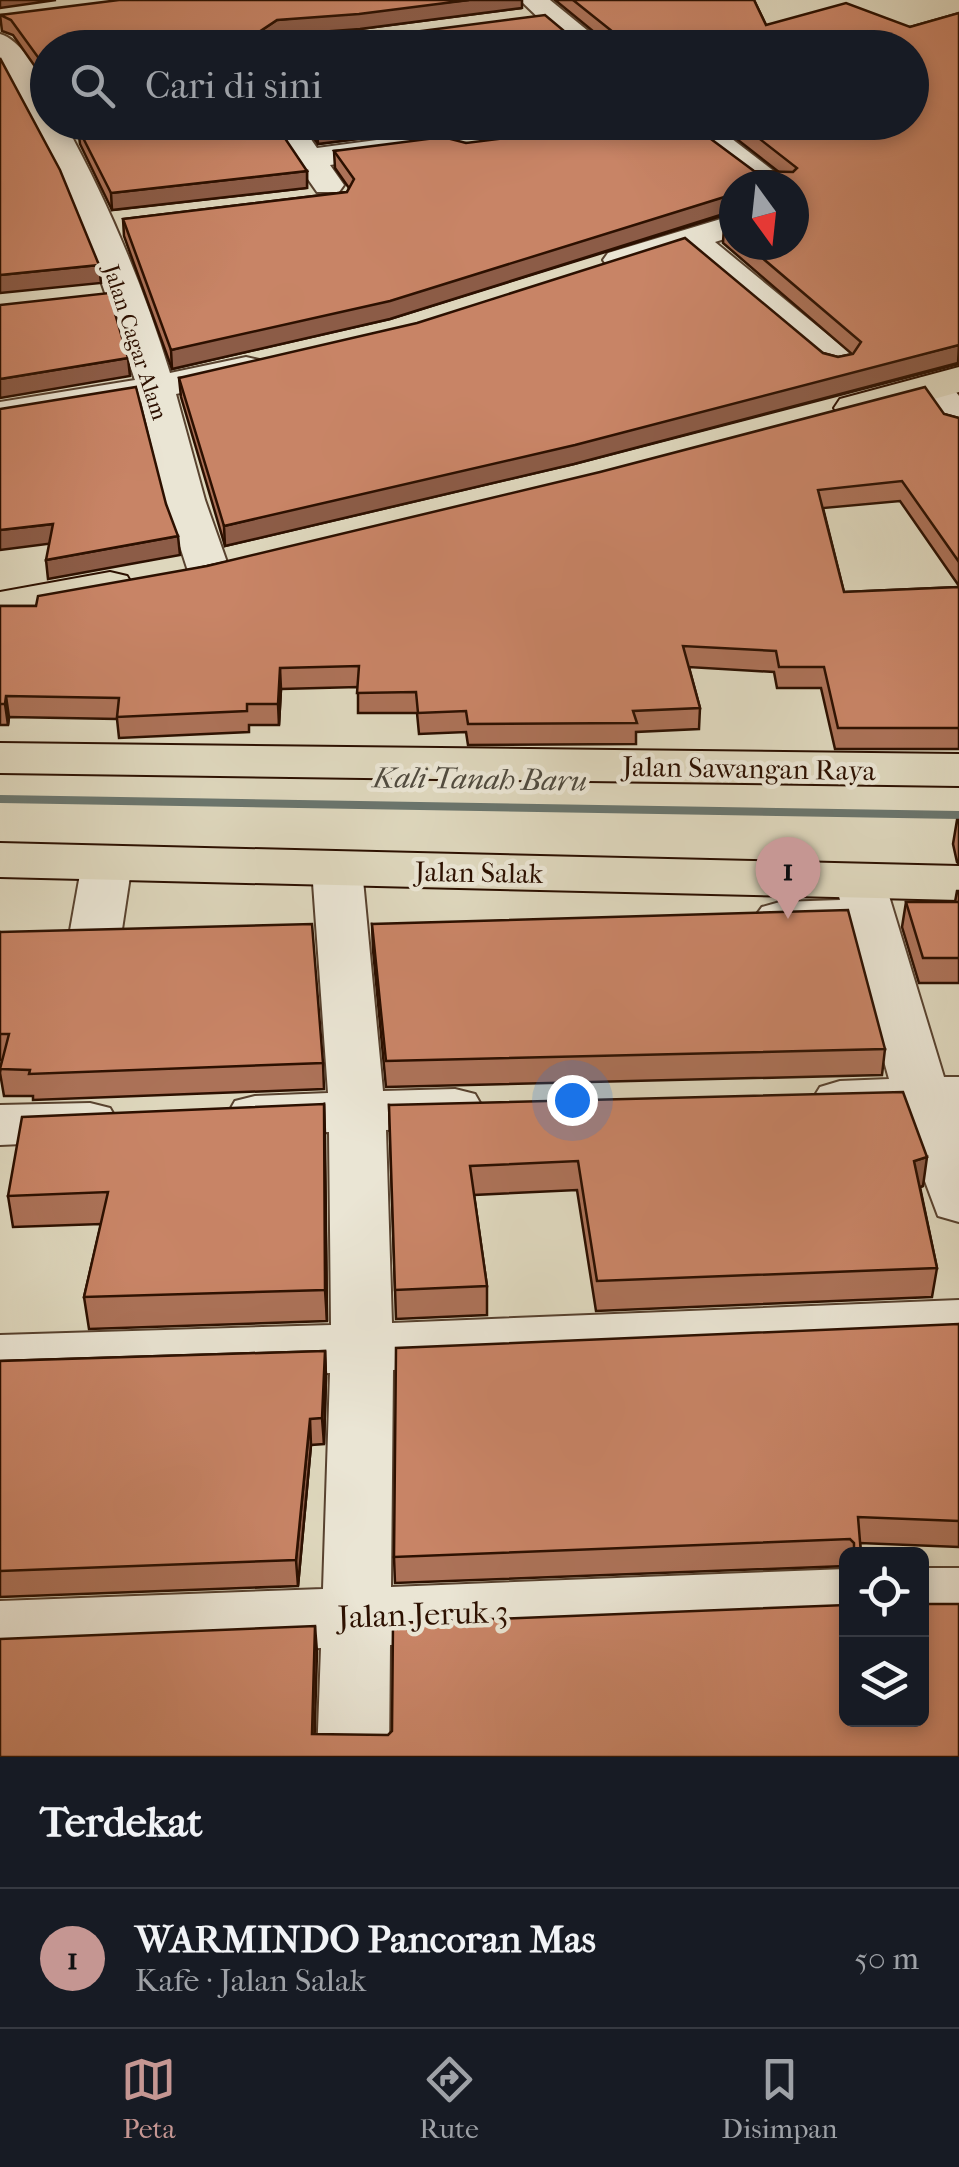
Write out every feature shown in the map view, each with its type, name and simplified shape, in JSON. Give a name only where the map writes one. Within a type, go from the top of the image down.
[{"type":"main road","points":[[807,422],[946,382]]},
{"type":"main road","points":[[0,606],[193,570]]},
{"type":"main road","name":"Jalan Sawangan Raya","points":[[0,758],[959,770]]},
{"type":"main road","name":"Jalan Salak","points":[[0,860],[337,869],[864,898],[959,882]]},
{"type":"street","points":[[511,22],[541,8],[567,30]]},
{"type":"street","name":"Jalan Cagar Alam","points":[[0,43],[30,67]]},
{"type":"street","points":[[0,108],[30,116]]},
{"type":"street","name":"Jalan Cagar Alam","points":[[63,140],[96,224],[108,297],[155,386],[179,485],[193,570]]},
{"type":"street","points":[[296,140],[335,198],[307,203]]},
{"type":"street","points":[[715,140],[756,170]]},
{"type":"street","points":[[310,158],[421,143]]},
{"type":"street","points":[[96,224],[135,221]]},
{"type":"street","points":[[589,270],[719,229]]},
{"type":"street","points":[[689,237],[837,361]]},
{"type":"street","points":[[0,413],[278,362]]},
{"type":"street","points":[[946,382],[959,423]]},
{"type":"street","points":[[107,863],[76,936],[152,934]]},
{"type":"street","points":[[337,869],[357,1110],[362,1348],[353,1757]]},
{"type":"street","points":[[636,922],[864,898],[941,1097],[959,1201]]},
{"type":"street","points":[[786,1101],[941,1097]]},
{"type":"street","points":[[198,1117],[513,1107]]},
{"type":"street","points":[[0,1125],[139,1120]]},
{"type":"street","points":[[0,1359],[959,1322]]},
{"type":"street","points":[[929,1598],[959,1597]]},
{"type":"street","name":"Jalan Jeruk 3","points":[[0,1631],[839,1598]]},
{"type":"building","points":[[119,0],[469,0],[277,20],[262,30],[30,30],[30,46],[11,20],[0,15]]},
{"type":"building","points":[[573,0],[754,0],[766,25],[846,3],[910,27],[959,13],[959,345],[575,445],[224,526],[179,378],[417,323],[685,238],[823,353],[838,357],[853,354],[861,342],[765,260],[809,260],[809,170],[795,170],[761,140],[929,140],[929,30],[610,30]]},
{"type":"building","points":[[545,15],[563,30],[429,30]]},
{"type":"building","points":[[0,58],[30,114],[30,140],[44,140],[99,265],[0,275]]},
{"type":"building","points":[[84,140],[286,140],[307,171],[111,193]]},
{"type":"building","points":[[420,140],[712,140],[753,170],[719,170],[719,199],[390,301],[171,350],[123,219],[347,192],[354,179],[334,151]]},
{"type":"building","points":[[109,293],[128,358],[0,379],[0,305]]},
{"type":"building","points":[[136,387],[178,536],[46,560],[53,524],[0,530],[0,409]]},
{"type":"building","points":[[925,387],[944,414],[959,418],[959,562],[902,481],[818,490],[844,592],[959,587],[959,728],[838,728],[824,667],[779,667],[776,651],[683,646],[700,708],[633,711],[637,723],[468,724],[466,711],[418,713],[416,692],[357,693],[359,666],[280,668],[278,704],[247,704],[247,711],[117,717],[119,698],[6,696],[5,704],[0,704],[0,606],[36,606],[38,596],[207,566],[600,472]]},
{"type":"building","points":[[906,902],[959,902],[959,958],[923,958]]},
{"type":"building","points":[[848,910],[885,1049],[386,1061],[372,924]]},
{"type":"building","points":[[312,924],[323,1063],[29,1074],[30,1070],[0,1069],[9,1034],[0,1034],[0,932]]},
{"type":"building","points":[[903,1092],[927,1157],[914,1161],[937,1268],[597,1281],[578,1161],[470,1166],[487,1286],[395,1290],[389,1105]]},
{"type":"building","points":[[324,1104],[325,1290],[84,1297],[108,1192],[8,1196],[22,1117]]},
{"type":"building","points":[[959,1324],[959,1521],[858,1517],[860,1547],[854,1547],[850,1539],[394,1557],[396,1348]]},
{"type":"building","points":[[325,1351],[322,1418],[310,1419],[296,1560],[0,1571],[0,1361]]},
{"type":"building","points":[[929,1604],[959,1604],[959,1757],[0,1757],[0,1639],[315,1626],[312,1734],[388,1735],[392,1731],[393,1623],[839,1605],[839,1727],[929,1727]]},
{"type":"waterway","name":"Kali Tanah Baru","points":[[0,799],[959,815]]},
{"type":"place","name":"WARMINDO Pancoran Mas","points":[[788,919]]}]
